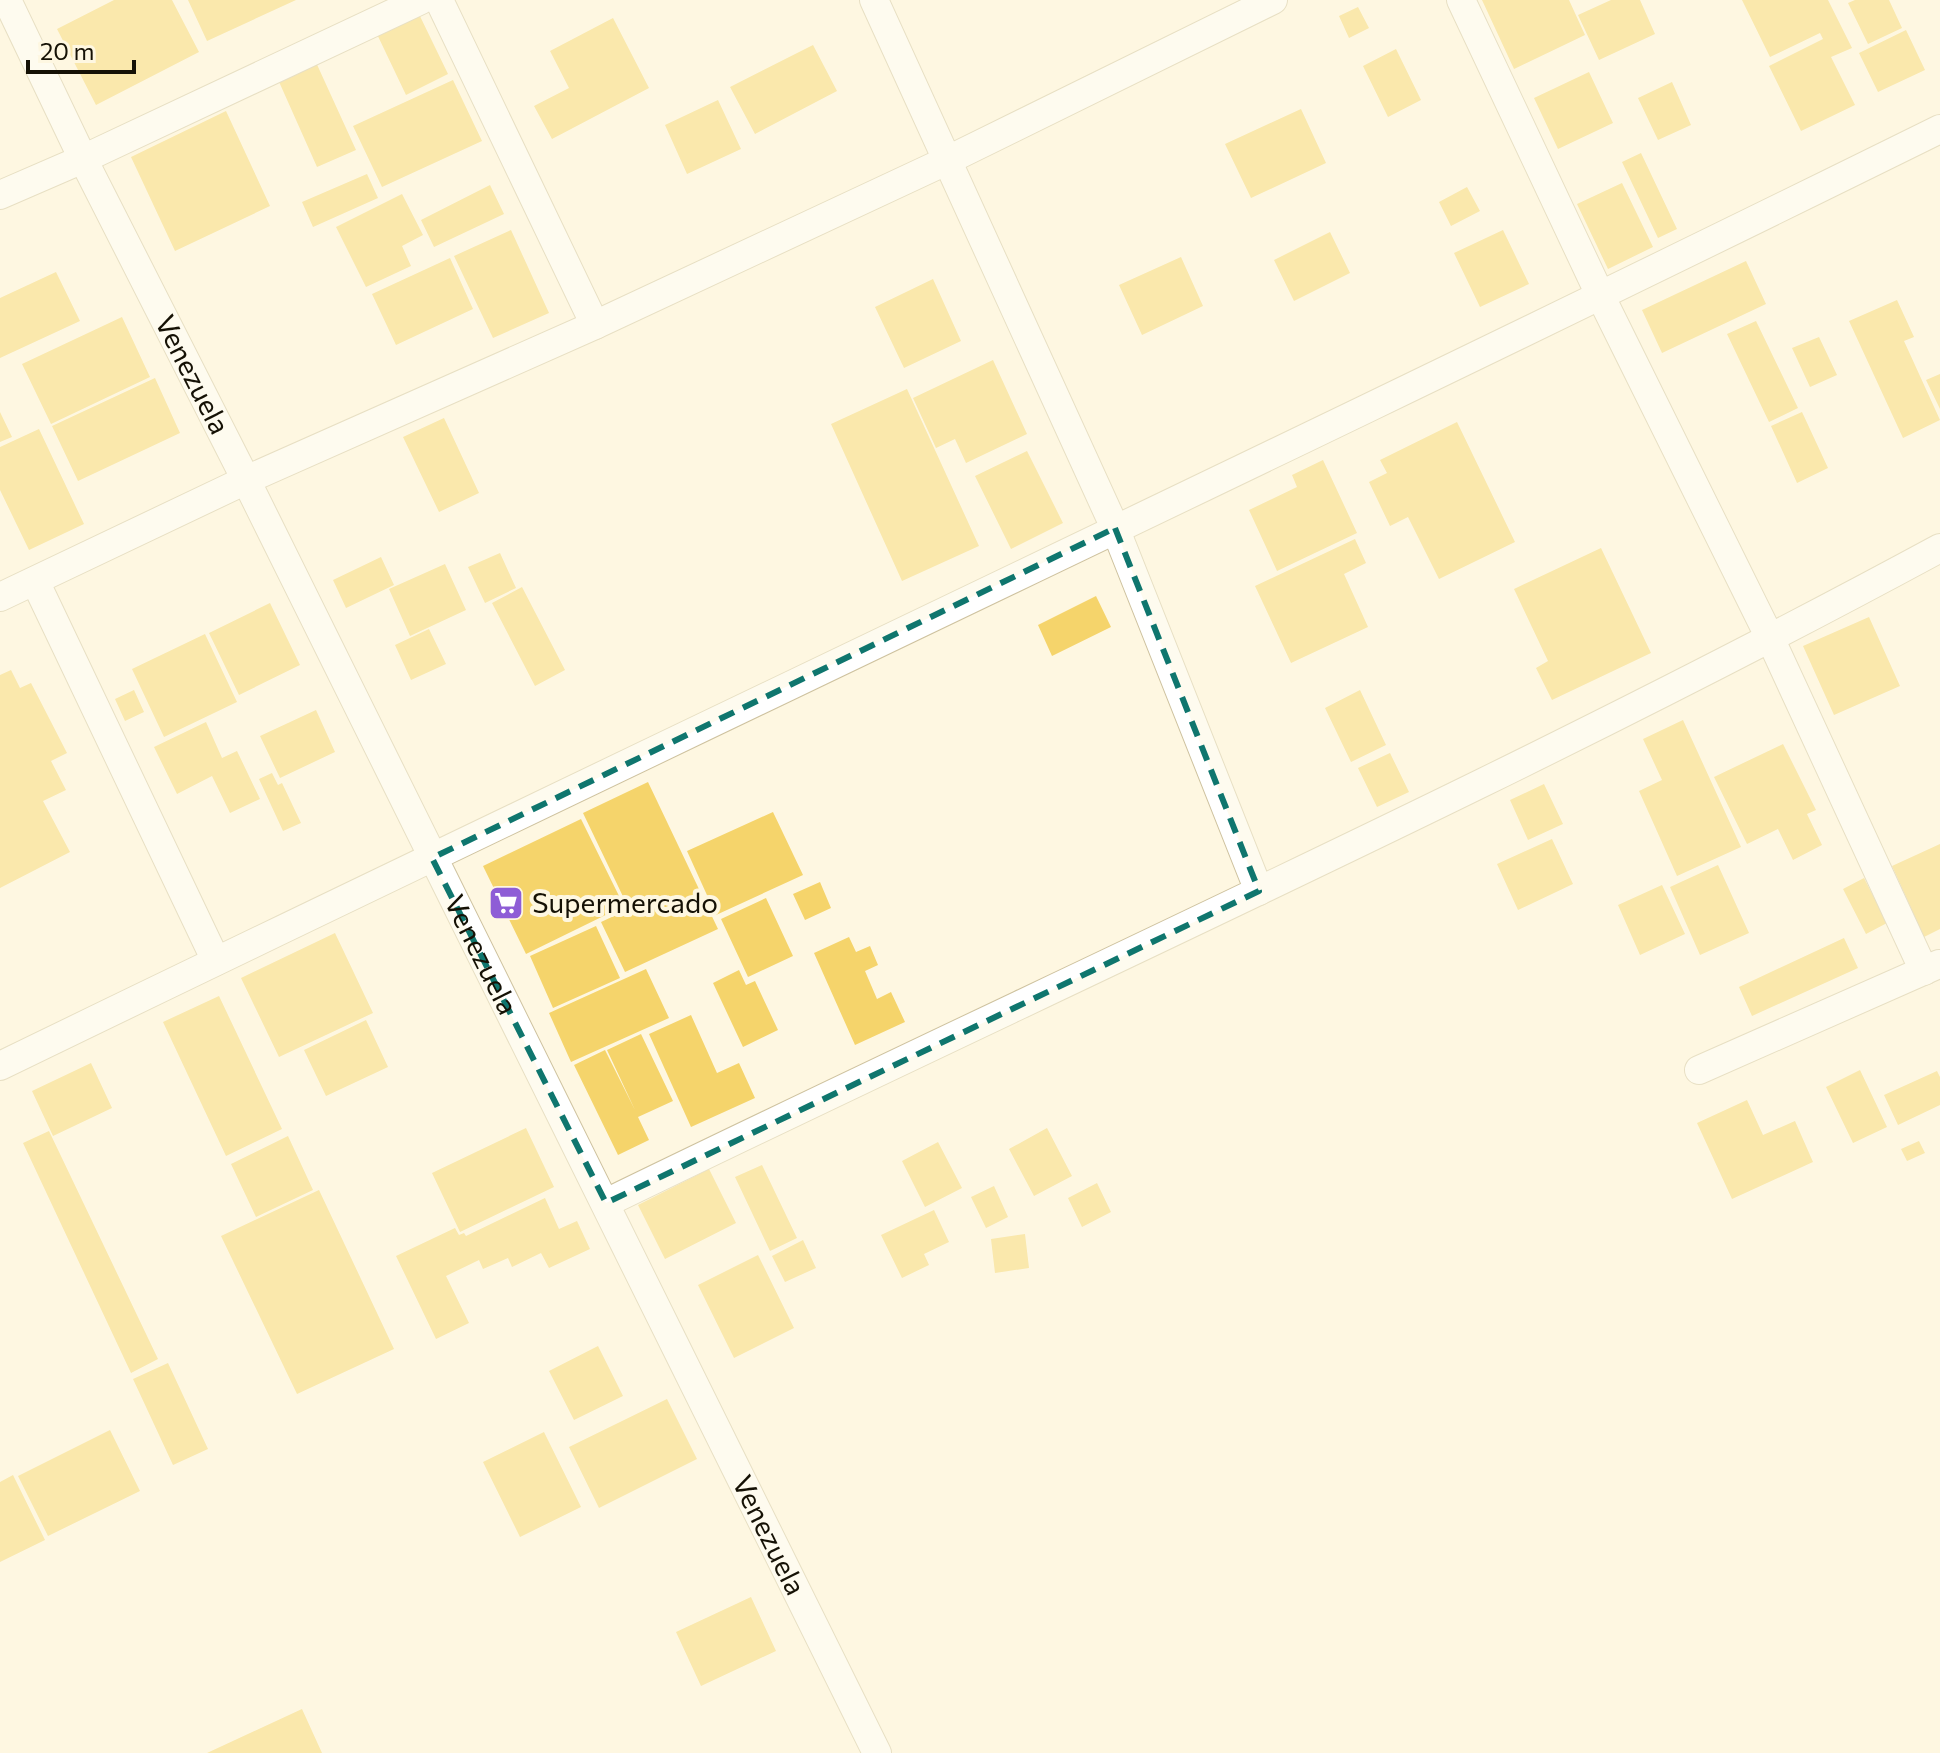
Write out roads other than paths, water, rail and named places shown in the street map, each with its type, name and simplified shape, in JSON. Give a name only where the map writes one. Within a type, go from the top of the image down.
[{"type":"street","name":"Venezuela","points":[[7,0],[83,159],[246,480],[877,1753]]},
{"type":"street","points":[[0,195],[421,0]]},
{"type":"street","points":[[439,0],[595,325]]},
{"type":"street","points":[[874,0],[1115,528],[1259,891]]},
{"type":"street","points":[[0,597],[246,480],[595,325],[946,161],[1273,0]]},
{"type":"street","points":[[1461,0],[1601,297],[1932,968],[1699,1070]]},
{"type":"street","points":[[0,1066],[1601,297],[1940,129]]},
{"type":"street","points":[[606,1203],[1259,891],[1771,640],[1940,548]]},
{"type":"street","points":[[35,581],[216,961]]},
{"type":"place","name":"Supermercado","points":[[506,903]]}]
